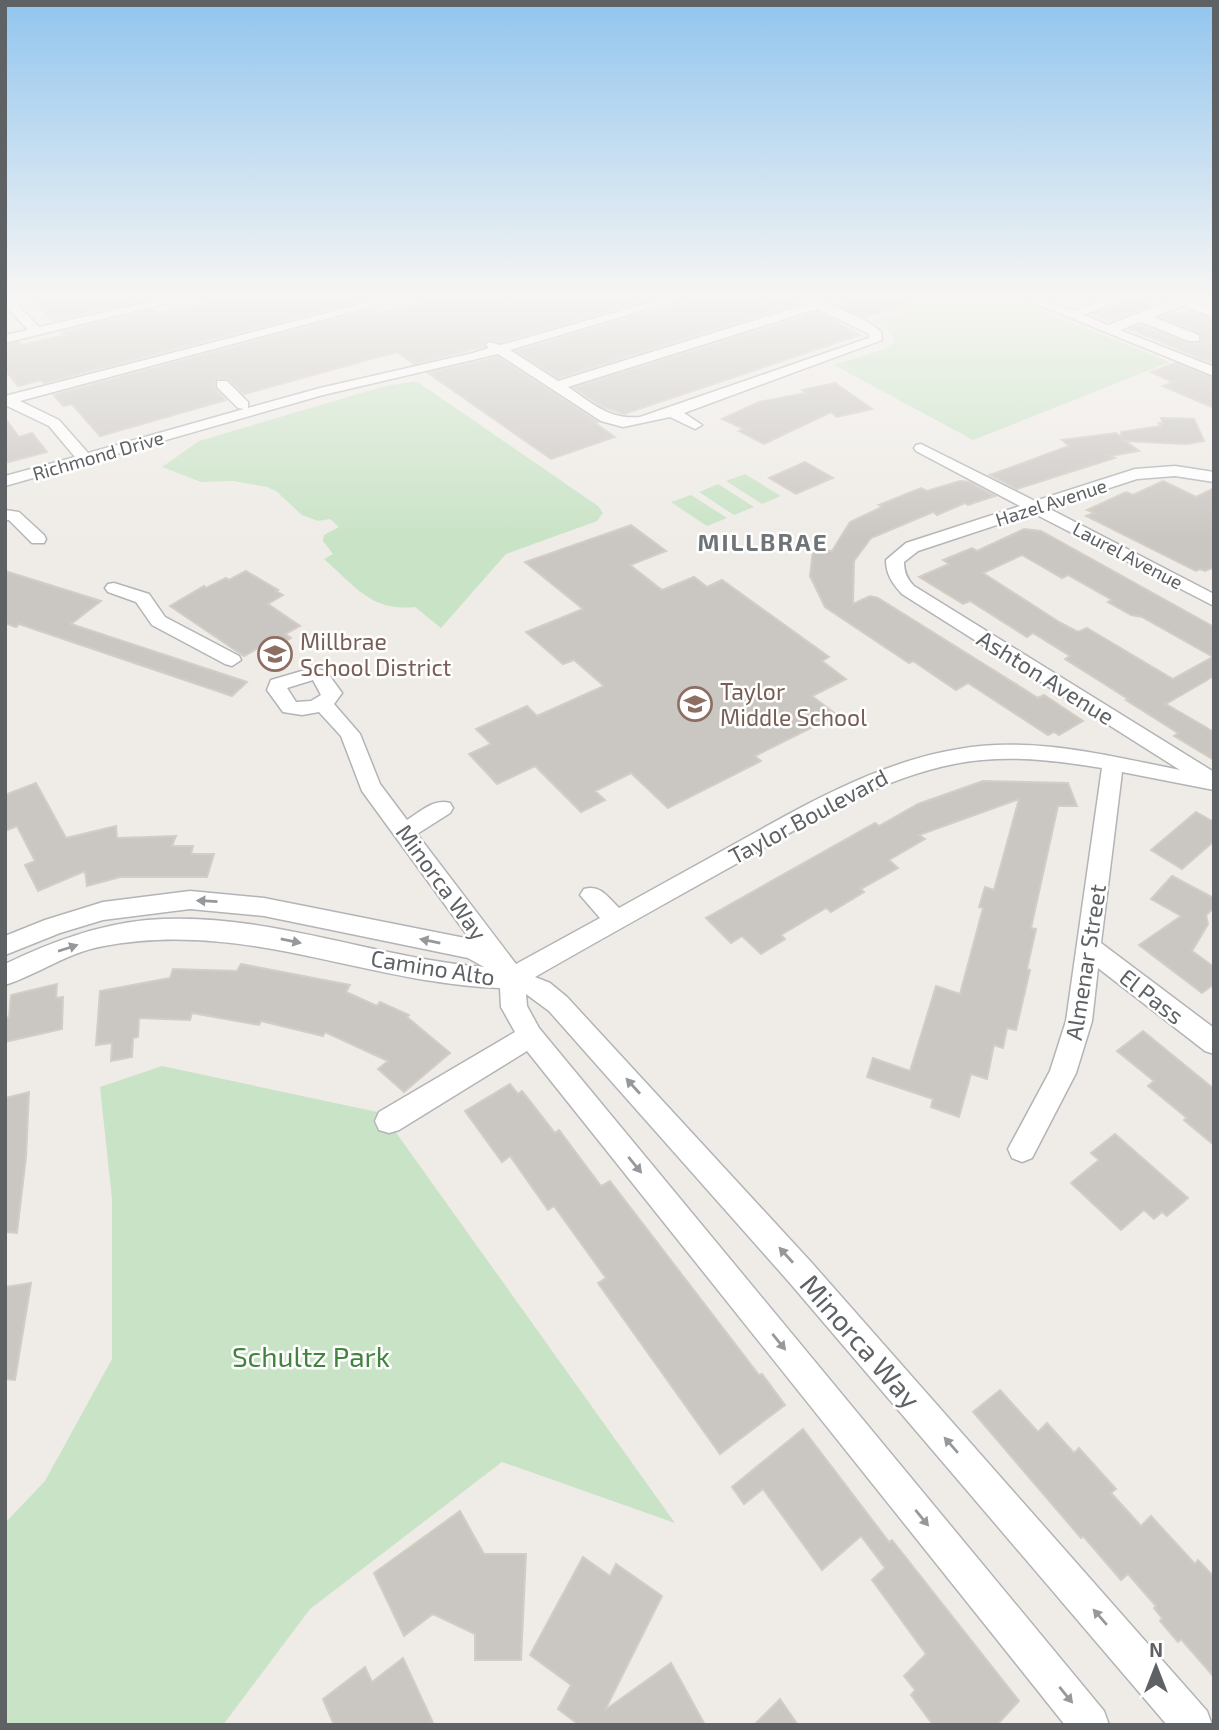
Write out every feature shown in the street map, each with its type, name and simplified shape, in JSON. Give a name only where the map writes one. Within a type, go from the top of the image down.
[{"type":"street","points":[[6,400],[88,379]]},
{"type":"street","name":"Richmond Drive","points":[[5,481],[243,405],[337,379]]},
{"type":"street","name":"Richmond Drive","points":[[5,472],[82,455],[370,379]]},
{"type":"street","points":[[546,379],[613,421],[641,421],[767,379]]},
{"type":"street","points":[[557,386],[580,379]]},
{"type":"street","points":[[222,384],[243,405]]},
{"type":"street","points":[[6,400],[54,423],[82,455]]},
{"type":"street","name":"Laurel Avenue","points":[[925,450],[1214,601]]},
{"type":"street","name":"Hazel Avenue","points":[[895,560],[912,547],[1145,473],[1175,471],[1214,477]]},
{"type":"street","points":[[5,515],[13,515],[38,539]]},
{"type":"street","name":"Ashton Avenue","points":[[895,560],[898,579],[908,590],[1214,783]]},
{"type":"street","points":[[114,589],[143,598],[158,621],[232,660]]},
{"type":"street","name":"Minorca Way","points":[[323,704],[357,745],[370,786],[512,978],[541,990],[558,1004],[800,1272],[1192,1725]]},
{"type":"street","name":"Taylor Boulevard","points":[[512,978],[856,786],[889,772],[948,757],[996,752],[1073,756],[1214,783]]},
{"type":"street","name":"Almenar Street","points":[[1022,1149],[1063,1073],[1079,1021],[1113,764]]},
{"type":"street","points":[[405,831],[442,808]]},
{"type":"street","points":[[592,895],[616,920]]},
{"type":"street","name":"Camino Alto","points":[[7,942],[103,911],[190,900],[228,902],[472,949],[490,957],[512,978]]},
{"type":"street","name":"Camino Alto","points":[[5,975],[59,950],[104,936],[182,926],[250,933],[456,975],[512,978]]},
{"type":"street","name":"El Pass","points":[[1090,948],[1214,1043]]},
{"type":"street","name":"Minorca Way","points":[[512,978],[514,1007],[530,1036],[1090,1725]]},
{"type":"street","points":[[388,1121],[530,1036]]},
{"type":"lane","points":[[673,412],[695,425]]},
{"type":"green space","points":[[859,379],[1128,379],[973,440]]},
{"type":"green space","points":[[418,382],[598,506],[603,513],[597,521],[506,554],[441,628],[415,607],[386,605],[364,595],[324,559],[333,554],[323,541],[324,535],[339,527],[330,519],[318,521],[302,515],[276,491],[267,487],[233,481],[201,482],[162,467],[199,441],[385,386]]},
{"type":"green space","points":[[745,474],[781,496],[762,504],[726,481]]},
{"type":"green space","points":[[718,484],[754,507],[734,515],[699,492]]},
{"type":"green space","points":[[691,495],[727,518],[707,526],[671,502]]},
{"type":"green space","name":"Schultz Park","points":[[162,1066],[382,1113],[675,1523],[502,1462],[310,1609],[223,1725],[5,1725],[5,1523],[45,1481],[112,1359],[112,1199],[100,1087]]},
{"type":"building","points":[[12,379],[61,379],[44,383],[41,380],[18,386]]},
{"type":"building","points":[[114,379],[216,379],[215,389],[226,400],[100,436],[72,404],[63,406],[54,395]]},
{"type":"building","points":[[226,379],[300,379],[244,394]]},
{"type":"building","points":[[436,379],[531,379],[598,422],[595,423],[615,437],[551,459]]},
{"type":"building","points":[[604,379],[729,379],[624,414],[603,407],[574,388]]},
{"type":"building","points":[[1166,379],[1214,379],[1214,408],[1163,386],[1173,382]]},
{"type":"building","points":[[835,383],[872,409],[837,417],[831,412],[764,444],[739,431],[744,429],[722,419],[759,402],[806,393],[802,390]]},
{"type":"building","points":[[5,418],[19,437],[32,433],[47,452],[5,463]]},
{"type":"building","points":[[1161,418],[1194,419],[1204,441],[1186,444],[1125,441],[1139,451],[1110,456],[1115,458],[1017,489],[990,475],[1069,446],[1062,440],[1116,433],[1122,438],[1121,432],[1161,426]]},
{"type":"building","points":[[805,462],[833,478],[796,494],[769,478]]},
{"type":"building","points":[[960,481],[969,482],[995,496],[968,505],[965,503],[937,515],[933,512],[871,538],[854,561],[853,604],[870,596],[878,598],[1038,698],[1044,695],[1083,721],[1059,735],[1054,732],[1048,735],[968,683],[956,690],[913,661],[909,663],[825,607],[810,576],[813,549],[832,551],[850,522],[882,507],[879,505],[921,488],[927,491]]},
{"type":"building","points":[[1163,481],[1196,497],[1214,488],[1214,567],[1196,571],[1086,516],[1094,513],[1087,510],[1126,492],[1133,495]]},
{"type":"building","points":[[631,525],[666,551],[630,565],[662,590],[694,577],[707,587],[722,580],[829,657],[822,661],[846,679],[812,696],[837,715],[755,756],[761,761],[668,808],[631,773],[595,791],[605,800],[581,812],[535,766],[497,784],[469,754],[491,744],[476,729],[527,706],[537,716],[604,686],[574,660],[563,664],[526,632],[583,609],[525,562]]},
{"type":"building","points":[[1024,529],[1041,531],[1214,627],[1214,676],[1166,704],[1214,732],[1214,760],[1174,736],[1178,733],[1065,659],[1070,656],[1033,633],[1027,637],[970,601],[963,604],[919,577],[949,564],[943,560],[972,548],[977,551]],"holes":[[[1022,555],[1062,578],[1068,575],[1112,600],[1108,602],[1131,615],[1142,617],[1213,657],[1173,679],[1087,628],[1078,632],[1059,622],[983,573]]]},
{"type":"building","points":[[5,571],[101,601],[71,624],[247,682],[232,696],[19,624],[16,627],[5,623]]},
{"type":"building","points":[[246,571],[283,595],[268,604],[300,626],[285,634],[291,638],[267,652],[260,647],[244,656],[170,606],[204,586],[206,588],[226,578],[229,580]]},
{"type":"building","points":[[983,781],[1068,783],[1077,806],[1058,806],[1031,928],[1036,929],[1027,969],[1030,970],[1016,1030],[1007,1028],[1003,1048],[994,1045],[987,1079],[971,1074],[959,1117],[931,1107],[933,1099],[867,1077],[873,1058],[910,1071],[936,986],[960,994],[983,908],[979,907],[985,887],[994,890],[1019,799],[919,835],[925,839],[889,860],[898,868],[861,889],[864,892],[831,912],[826,908],[781,935],[785,939],[761,954],[742,936],[731,943],[706,918],[875,823],[879,826],[918,804]]},
{"type":"building","points":[[36,783],[66,838],[116,826],[117,838],[176,836],[172,846],[193,846],[191,854],[214,854],[207,877],[120,877],[87,886],[85,871],[38,891],[25,865],[35,861],[17,826],[5,831],[5,795]]},
{"type":"building","points":[[1196,812],[1214,822],[1214,841],[1182,869],[1151,850]]},
{"type":"building","points":[[1172,876],[1214,898],[1214,908],[1206,915],[1208,924],[1192,951],[1214,967],[1214,984],[1202,993],[1139,945],[1181,916],[1151,899]]},
{"type":"building","points":[[241,964],[350,985],[346,992],[377,1006],[380,1002],[409,1015],[407,1017],[450,1053],[404,1092],[378,1069],[388,1061],[325,1032],[323,1036],[261,1021],[259,1025],[192,1013],[190,1020],[139,1018],[138,1037],[133,1038],[132,1057],[111,1061],[112,1043],[96,1045],[100,991],[170,978],[173,969],[237,971]]},
{"type":"building","points":[[57,984],[56,998],[63,997],[62,1029],[5,1042],[5,1018],[9,1017],[11,995]]},
{"type":"building","points":[[1143,1031],[1214,1089],[1214,1145],[1184,1120],[1187,1118],[1148,1086],[1154,1081],[1117,1051]]},
{"type":"building","points":[[510,1084],[518,1094],[522,1091],[555,1133],[559,1130],[601,1186],[610,1181],[785,1405],[720,1454],[598,1283],[606,1278],[554,1206],[548,1210],[510,1156],[502,1162],[465,1111]]},
{"type":"building","points":[[29,1092],[26,1157],[17,1233],[5,1232],[5,1098]]},
{"type":"building","points":[[1115,1134],[1188,1198],[1167,1216],[1162,1212],[1154,1219],[1144,1210],[1121,1230],[1071,1183],[1099,1160],[1091,1153]]},
{"type":"building","points":[[31,1283],[15,1380],[5,1379],[5,1287]]},
{"type":"building","points":[[1000,1390],[1038,1432],[1047,1423],[1074,1453],[1079,1448],[1116,1489],[1111,1493],[1141,1526],[1151,1516],[1195,1564],[1198,1560],[1214,1577],[1214,1677],[1181,1639],[1178,1642],[1160,1621],[1162,1618],[1154,1608],[1156,1606],[1128,1574],[1121,1580],[1083,1536],[1081,1538],[973,1412]]},
{"type":"building","points":[[803,1429],[889,1542],[892,1540],[1019,1701],[997,1725],[933,1725],[911,1695],[915,1690],[904,1676],[926,1654],[872,1580],[885,1568],[861,1536],[822,1570],[763,1489],[744,1504],[732,1487]]},
{"type":"building","points":[[460,1511],[484,1554],[526,1554],[521,1660],[475,1660],[475,1634],[433,1614],[404,1636],[374,1573]]},
{"type":"building","points":[[583,1557],[610,1576],[616,1564],[662,1596],[605,1710],[671,1663],[705,1725],[579,1725],[558,1709],[571,1685],[530,1655]]},
{"type":"building","points":[[403,1658],[434,1725],[334,1725],[323,1699],[365,1667],[372,1682]]},
{"type":"building","points":[[780,1699],[798,1725],[754,1725]]},
{"type":"place","name":"Millbrae School District","points":[[275,654]]},
{"type":"place","name":"Taylor Middle School","points":[[695,704]]},
{"type":"district","name":"MILLBRAE","points":[[763,541]]}]
